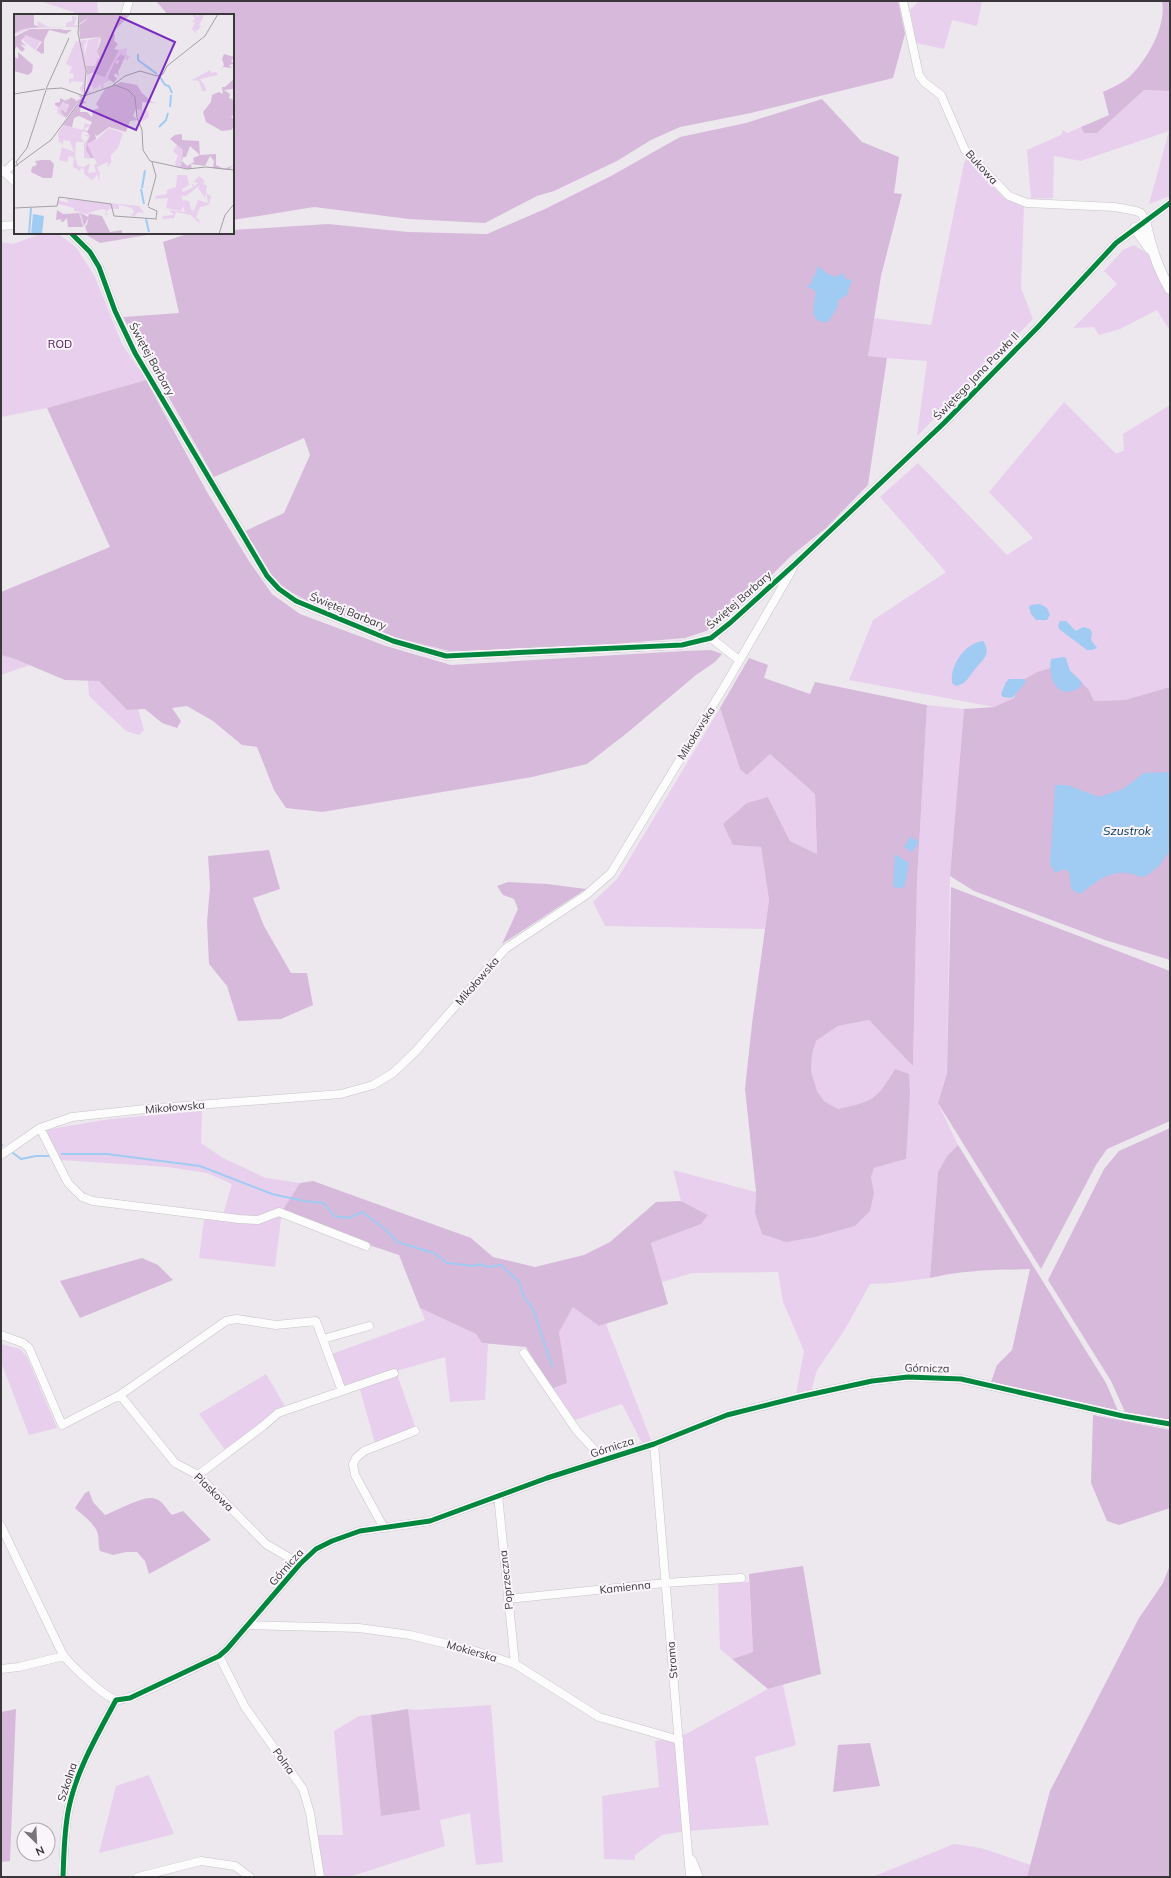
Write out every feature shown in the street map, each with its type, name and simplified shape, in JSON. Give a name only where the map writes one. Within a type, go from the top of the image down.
[{"type":"main road","points":[[1145,220],[1155,256],[1164,280],[1170,289]]},
{"type":"main road","points":[[1135,228],[1155,256]]},
{"type":"street","points":[[125,14],[130,1]]},
{"type":"street","name":"Bukowa","points":[[902,1],[919,74],[924,82],[941,95],[965,150],[1008,196],[1027,203],[1115,207],[1141,214],[1145,220]]},
{"type":"street","points":[[14,163],[3,170],[14,180]]},
{"type":"street","name":"Świętego Jana Pawła II","points":[[796,564],[944,423],[1043,322],[1116,243],[1145,220],[1170,203]]},
{"type":"street","points":[[1132,211],[1135,228]]},
{"type":"street","points":[[1,226],[14,225]]},
{"type":"street","name":"Świętej Barbary","points":[[72,234],[90,252],[99,267],[115,311],[135,353],[267,576],[279,590],[296,601],[393,641],[446,656],[682,645],[711,638],[796,564]]},
{"type":"street","name":"Mikołowska","points":[[1,1155],[40,1128],[72,1117],[341,1094],[373,1085],[394,1073],[437,1028],[505,949],[586,895],[611,873],[796,564]]},
{"type":"street","points":[[711,638],[739,660]]},
{"type":"street","points":[[40,1128],[68,1183],[82,1198],[93,1201],[239,1219],[258,1220],[279,1212],[366,1246]]},
{"type":"street","points":[[1,1335],[23,1343],[29,1348],[62,1425],[120,1395],[226,1321],[237,1319],[276,1325],[316,1321],[342,1391]]},
{"type":"street","points":[[323,1339],[369,1326]]},
{"type":"street","points":[[524,1353],[577,1431],[604,1460]]},
{"type":"street","points":[[198,1475],[278,1413],[394,1373]]},
{"type":"street","name":"Górnicza","points":[[116,1700],[130,1698],[219,1656],[235,1642],[300,1564],[316,1549],[332,1541],[360,1531],[430,1521],[498,1496],[654,1444],[727,1415],[872,1381],[908,1377],[961,1379],[1123,1416],[1170,1424]]},
{"type":"street","name":"Piaskowa","points":[[120,1395],[175,1463],[198,1475],[266,1544],[300,1564]]},
{"type":"street","points":[[384,1528],[355,1475],[354,1464],[356,1458],[364,1451],[415,1431]]},
{"type":"street","name":"Stroma","points":[[654,1444],[690,1877]]},
{"type":"street","name":"Poprzeczna","points":[[498,1496],[515,1664]]},
{"type":"street","points":[[1,1526],[64,1656],[75,1668],[116,1700]]},
{"type":"street","name":"Kamienna","points":[[508,1599],[666,1583],[741,1578]]},
{"type":"street","name":"Mokierska","points":[[248,1625],[359,1628],[410,1635],[472,1650],[515,1664],[598,1717],[679,1740]]},
{"type":"street","points":[[1,1669],[19,1667],[64,1656]]},
{"type":"street","name":"Polna","points":[[219,1656],[245,1707],[303,1790],[310,1813],[320,1877]]},
{"type":"street","name":"Szkolna","points":[[63,1877],[65,1833],[69,1806],[81,1767],[116,1700]]},
{"type":"street","points":[[688,1852],[699,1877]]},
{"type":"street","points":[[138,1877],[201,1861],[235,1866],[250,1877]]},
{"type":"green space","points":[[40,1],[97,1],[98,13],[76,13]]},
{"type":"green space","points":[[919,1],[982,1],[977,26],[952,20],[944,49],[916,43],[910,10]]},
{"type":"green space","points":[[1144,90],[1170,91],[1170,196],[1149,204],[1169,131],[1081,161],[1054,156],[1053,198],[1031,199],[1027,150],[1061,135],[1063,130],[1067,133],[1081,127],[1084,133],[1097,133]]},
{"type":"green space","points":[[967,158],[1003,197],[1024,207],[1021,288],[1033,319],[917,436],[927,361],[868,357],[873,318],[931,325],[964,163]]},
{"type":"green space","name":"ROD","points":[[40,234],[58,234],[76,247],[95,277],[122,344],[146,380],[47,408],[1,417],[1,242],[13,244]]},
{"type":"green space","points":[[1134,245],[1148,254],[1170,297],[1170,331],[1157,310],[1120,329],[1099,335],[1094,327],[1073,328],[1117,284],[1104,271],[1123,250]]},
{"type":"green space","points":[[1064,402],[1116,454],[1124,450],[1123,434],[1170,405],[1170,687],[1125,700],[1094,701],[1089,690],[1072,672],[1037,672],[1019,682],[1014,698],[994,707],[849,680],[873,620],[946,572],[880,497],[918,463],[1007,555],[1033,538],[989,492]]},
{"type":"green space","points":[[1,655],[15,659],[30,665],[1,675]]},
{"type":"green space","points":[[88,680],[99,681],[127,710],[138,709],[144,730],[139,735],[126,731],[89,696]]},
{"type":"green space","points":[[927,705],[964,709],[950,876],[947,1073],[938,1103],[958,1145],[947,1156],[938,1172],[930,1278],[870,1284],[844,1331],[817,1370],[811,1391],[796,1394],[804,1351],[783,1302],[778,1272],[692,1273],[662,1282],[651,1243],[701,1224],[708,1215],[681,1201],[673,1170],[756,1192],[755,1213],[874,1193],[871,1177],[874,1168],[906,1159],[895,1069],[883,1087],[873,1098],[859,1104],[838,1109],[824,1101],[817,1091],[811,1071],[812,1053],[816,1041],[838,1026],[869,1020],[913,1065],[917,882]]},
{"type":"green space","points":[[720,708],[740,769],[764,759],[770,754],[815,794],[817,854],[790,841],[768,797],[733,845],[761,847],[769,900],[765,929],[605,926],[593,902],[618,878]]},
{"type":"green space","points":[[202,1111],[201,1143],[223,1158],[266,1178],[300,1183],[282,1211],[275,1267],[199,1258],[204,1220],[223,1215],[232,1184],[207,1173],[168,1167],[60,1160],[45,1130],[110,1119]]},
{"type":"green space","points":[[574,1306],[599,1326],[606,1324],[651,1440],[642,1443],[622,1404],[575,1420],[551,1389],[566,1383],[559,1331]]},
{"type":"green space","points":[[420,1308],[476,1334],[482,1343],[488,1344],[485,1400],[450,1402],[445,1357],[396,1371],[417,1432],[376,1447],[359,1386],[346,1390],[332,1354],[425,1320]]},
{"type":"green space","points":[[1,1344],[20,1349],[27,1357],[57,1428],[29,1435],[1,1362]]},
{"type":"green space","points":[[266,1374],[286,1408],[226,1451],[199,1414]]},
{"type":"green space","points":[[718,1582],[749,1582],[753,1652],[732,1659],[720,1649]]},
{"type":"green space","points":[[783,1685],[796,1745],[755,1757],[769,1825],[686,1831],[662,1835],[635,1855],[635,1860],[604,1859],[602,1796],[659,1787],[655,1741],[686,1734],[768,1689]]},
{"type":"green space","points":[[491,1705],[503,1862],[476,1865],[470,1813],[440,1820],[445,1846],[349,1877],[324,1877],[316,1835],[343,1835],[334,1731],[359,1716],[371,1715],[381,1816],[419,1810],[408,1709],[416,1710]]},
{"type":"green space","points":[[149,1775],[174,1834],[99,1853],[116,1786]]},
{"type":"green space","points":[[954,1844],[981,1848],[1031,1865],[1027,1877],[872,1877]]},
{"type":"shaded area","points":[[156,1],[898,1],[905,34],[893,78],[751,113],[680,127],[651,140],[617,161],[554,191],[537,196],[485,223],[409,219],[314,207],[234,220],[234,14],[167,14]]},
{"type":"shaded area","points":[[1162,1],[1170,1],[1170,91],[1144,90],[1097,133],[1084,133],[1081,127],[1109,115],[1103,92],[1128,78],[1142,63],[1154,43],[1163,11]]},
{"type":"shaded area","points":[[822,99],[862,142],[899,157],[894,193],[902,194],[881,276],[868,356],[887,358],[868,485],[826,528],[791,556],[734,612],[706,631],[685,638],[601,645],[453,652],[390,636],[306,600],[278,585],[245,531],[284,513],[310,455],[304,438],[214,477],[123,317],[179,313],[163,242],[187,234],[234,234],[234,230],[328,224],[408,232],[487,234],[545,209],[611,176],[680,137],[746,123]]},
{"type":"shaded area","points":[[85,234],[153,234],[100,243]]},
{"type":"shaded area","points":[[146,380],[207,492],[249,561],[272,594],[300,614],[386,646],[451,665],[684,651],[711,650],[722,654],[715,662],[696,675],[627,733],[587,764],[532,777],[322,812],[286,808],[274,790],[257,747],[242,745],[213,721],[187,706],[172,708],[181,721],[177,728],[162,723],[145,709],[127,710],[99,681],[65,680],[15,659],[1,655],[1,592],[110,547],[47,408]]},
{"type":"shaded area","points":[[749,658],[768,665],[764,678],[810,694],[815,682],[927,705],[917,882],[913,1066],[869,1020],[838,1026],[816,1041],[812,1054],[811,1071],[817,1091],[824,1101],[838,1109],[859,1104],[873,1098],[883,1087],[895,1069],[909,1074],[910,1095],[906,1159],[874,1168],[871,1177],[874,1193],[870,1211],[855,1226],[815,1237],[786,1242],[762,1234],[755,1213],[756,1192],[745,1089],[752,1024],[769,900],[761,847],[733,845],[723,824],[747,803],[768,797],[790,841],[817,854],[815,794],[770,754],[747,775],[740,769],[720,708]]},
{"type":"shaded area","points":[[1055,667],[1072,672],[1089,690],[1094,701],[1125,700],[1170,687],[1170,960],[1105,940],[974,891],[950,876],[964,709],[994,707],[1014,698],[1019,682],[1037,672]]},
{"type":"shaded area","points":[[269,850],[280,889],[253,898],[264,926],[291,973],[307,973],[313,1005],[281,1019],[238,1021],[227,986],[209,964],[207,922],[210,887],[208,856]]},
{"type":"shaded area","points":[[508,882],[547,884],[586,889],[502,944],[518,909],[514,899],[503,895],[497,886]]},
{"type":"shaded area","points":[[951,887],[1170,971],[1170,1121],[1107,1149],[1096,1165],[1041,1269],[938,1103],[947,1073]]},
{"type":"shaded area","points":[[1170,1128],[1170,1422],[1126,1414],[1111,1381],[1048,1280],[1104,1169],[1119,1151]]},
{"type":"shaded area","points":[[958,1145],[1106,1383],[1119,1413],[991,1382],[997,1365],[1012,1350],[1030,1269],[967,1272],[930,1278],[938,1172],[947,1156]]},
{"type":"shaded area","points":[[313,1181],[471,1238],[493,1257],[535,1267],[584,1255],[610,1242],[656,1202],[681,1201],[708,1215],[701,1224],[651,1243],[668,1304],[599,1326],[573,1307],[559,1332],[567,1383],[551,1389],[526,1347],[482,1343],[476,1334],[420,1308],[399,1255],[282,1216],[282,1211],[300,1183]]},
{"type":"shaded area","points":[[142,1258],[158,1265],[173,1280],[80,1318],[60,1281]]},
{"type":"shaded area","points":[[1093,1415],[1170,1430],[1170,1508],[1119,1525],[1107,1521],[1091,1483]]},
{"type":"shaded area","points":[[89,1491],[93,1502],[105,1515],[138,1501],[151,1498],[156,1499],[163,1504],[172,1515],[183,1511],[211,1540],[149,1574],[145,1561],[137,1552],[126,1552],[113,1555],[100,1551],[97,1531],[89,1520],[75,1508],[85,1493]]},
{"type":"shaded area","points":[[1170,1565],[1170,1877],[1027,1877],[1050,1791],[1139,1618],[1163,1583]]},
{"type":"shaded area","points":[[803,1566],[821,1674],[768,1689],[732,1659],[753,1652],[749,1574]]},
{"type":"shaded area","points":[[16,1709],[10,1861],[1,1862],[1,1712]]},
{"type":"shaded area","points":[[408,1709],[420,1810],[381,1816],[371,1715]]},
{"type":"shaded area","points":[[870,1743],[880,1786],[833,1792],[838,1745]]},
{"type":"water","points":[[818,266],[826,273],[836,277],[842,273],[847,280],[852,279],[847,295],[838,300],[837,308],[828,322],[821,322],[814,317],[813,308],[816,292],[807,287],[812,282]]},
{"type":"water","points":[[1040,604],[1047,608],[1050,615],[1047,620],[1036,620],[1031,614],[1029,607],[1031,605]]},
{"type":"water","points":[[1060,621],[1066,621],[1076,631],[1083,627],[1090,629],[1092,633],[1091,640],[1097,648],[1087,650],[1059,629],[1058,625]]},
{"type":"water","points":[[983,641],[986,645],[987,653],[965,682],[956,686],[952,683],[952,676],[956,662],[970,646]]},
{"type":"water","points":[[1066,658],[1070,671],[1082,682],[1080,687],[1073,691],[1066,692],[1061,690],[1053,681],[1050,667],[1051,659]]},
{"type":"water","points":[[1009,679],[1024,679],[1026,682],[1012,698],[1003,697],[1001,694],[1006,682]]},
{"type":"water","name":"Szustrok","points":[[1170,772],[1170,850],[1160,865],[1148,875],[1141,877],[1123,873],[1108,875],[1080,894],[1071,889],[1069,872],[1064,869],[1055,873],[1050,864],[1055,785],[1067,785],[1099,797],[1123,789],[1144,773]]},
{"type":"water","points":[[910,837],[918,841],[918,844],[912,852],[904,847]]},
{"type":"water","points":[[895,854],[909,863],[904,888],[893,887]]},
{"type":"waterway","points":[[13,1153],[21,1159],[36,1156],[49,1156]]},
{"type":"waterway","points":[[62,1154],[107,1154],[200,1166],[272,1194],[304,1201],[324,1203],[334,1216],[349,1218],[362,1212],[385,1229],[397,1242],[434,1253],[447,1263],[475,1266],[479,1264],[488,1267],[501,1265],[519,1282],[524,1297],[533,1309],[552,1366]]},
{"type":"cycle path","points":[[72,234],[90,252],[99,267],[115,311],[135,353],[267,576],[279,589],[296,601],[393,641],[446,656],[682,645],[711,638],[730,623],[795,564],[944,423],[1038,327],[1116,243],[1170,203]]},
{"type":"cycle path","points":[[63,1877],[66,1824],[77,1779],[95,1739],[116,1700],[130,1698],[219,1656],[227,1649],[300,1564],[316,1549],[332,1541],[360,1531],[430,1521],[547,1478],[654,1444],[727,1415],[872,1381],[908,1377],[961,1379],[1123,1416],[1170,1424]]}]
